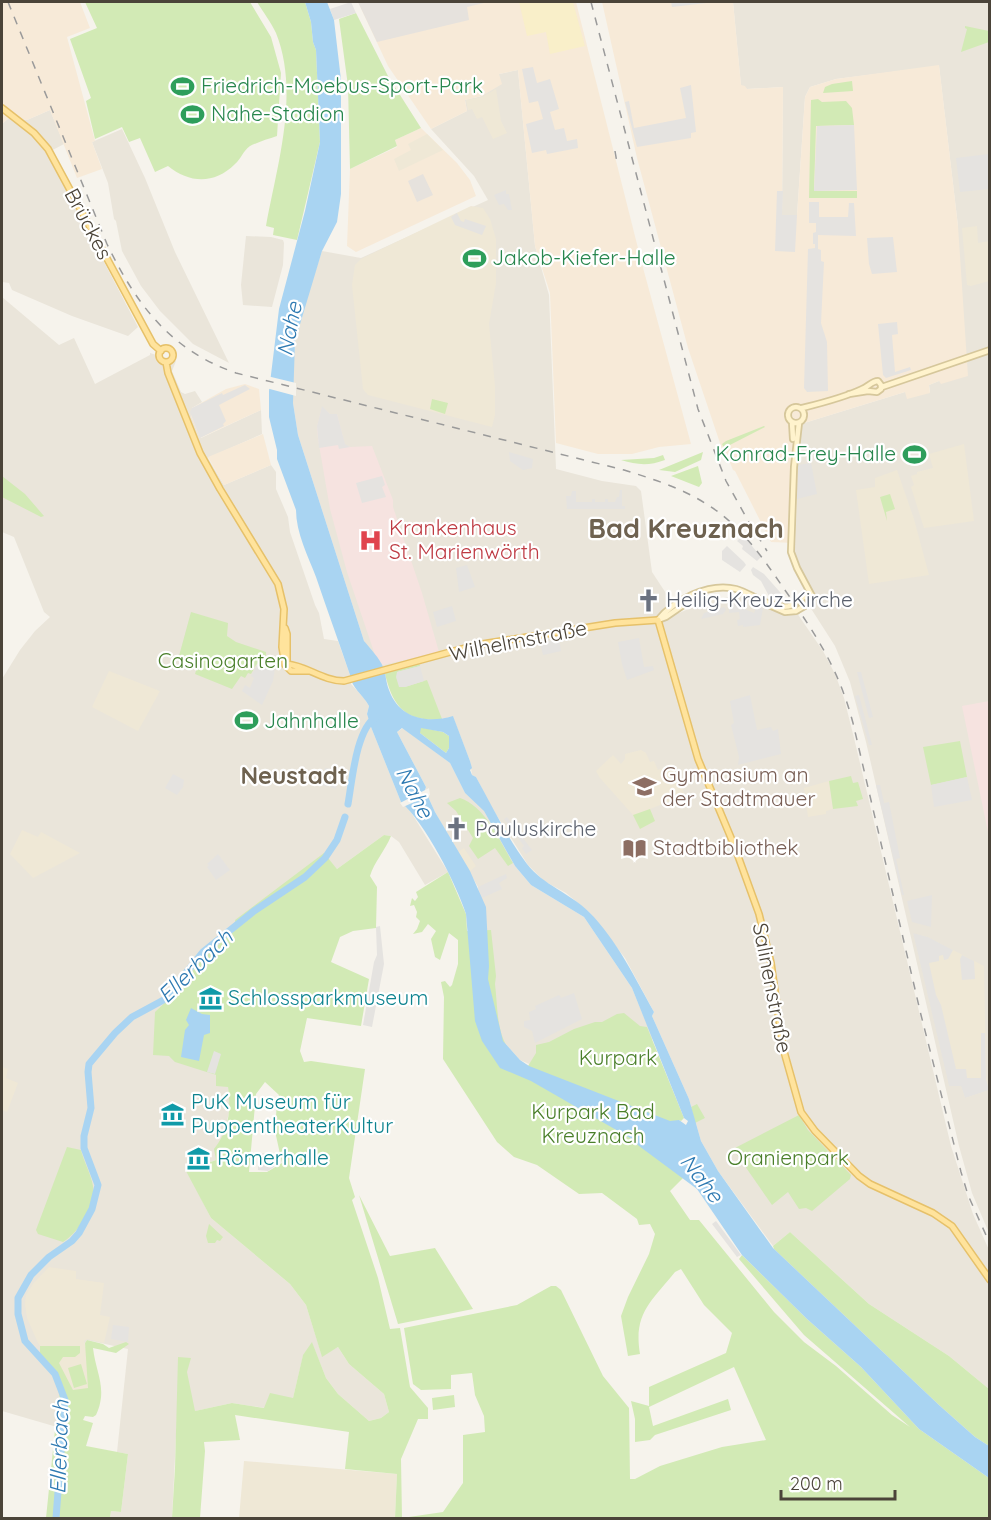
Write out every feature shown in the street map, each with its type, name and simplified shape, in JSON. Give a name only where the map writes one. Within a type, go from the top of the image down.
[{"type":"main road","name":"Brückes","points":[[2,108],[34,134],[48,149],[150,339],[161,351]]},
{"type":"main road","points":[[166,362],[172,359],[173,353],[167,348],[161,351],[160,359],[166,362],[171,382],[200,453],[277,581],[284,609],[285,628],[282,647],[287,668],[291,671],[305,670]]},
{"type":"main road","points":[[849,394],[877,392],[881,385],[990,350]]},
{"type":"main road","points":[[803,411],[849,394],[875,381],[881,385]]},
{"type":"main road","points":[[870,385],[872,391]]},
{"type":"main road","points":[[795,451],[792,422],[788,416],[789,410],[795,406],[803,411]]},
{"type":"main road","points":[[803,411],[795,451],[791,552],[813,598]]},
{"type":"main road","points":[[792,422],[799,423]]},
{"type":"main road","name":"Wilhelmstraße","points":[[305,670],[329,679],[344,681],[476,645],[666,617],[706,591],[719,587],[732,588],[781,607],[792,605],[804,597]]},
{"type":"main road","points":[[809,590],[804,597],[813,598]]},
{"type":"main road","name":"Wilhelmstraße","points":[[759,599],[777,609],[791,613],[808,604],[813,598]]},
{"type":"main road","name":"Salinenstraße","points":[[657,618],[698,759],[759,914],[771,963],[783,1048],[795,1096],[806,1119],[859,1176],[944,1220],[960,1235],[990,1280]]},
{"type":"main road","points":[[285,628],[287,664],[305,670]]},
{"type":"shaded area","points":[[2,2],[80,2],[90,28],[67,37],[95,141],[92,142],[102,169],[77,178],[50,110],[27,120],[10,117],[2,124]]},
{"type":"shaded area","points":[[351,2],[356,13],[334,20],[330,9]]},
{"type":"shaded area","points":[[358,2],[576,2],[642,264],[691,444],[659,447],[632,454],[598,454],[556,443],[550,293],[535,246],[518,70],[499,74],[502,84],[482,96],[465,100],[467,111],[431,129],[388,66]]},
{"type":"shaded area","points":[[358,2],[488,2],[467,7],[469,20],[377,42]]},
{"type":"shaded area","points":[[602,2],[733,2],[741,85],[747,89],[783,87],[782,215],[797,215],[805,97],[810,87],[836,79],[939,65],[958,226],[968,376],[929,385],[930,393],[907,399],[905,392],[801,424],[795,543],[771,542],[722,449],[688,348],[637,158]]},
{"type":"shaded area","points":[[671,2],[715,2],[672,7]]},
{"type":"shaded area","points":[[733,2],[989,2],[989,1233],[972,1193],[959,1146],[866,742],[850,682],[835,646],[810,607],[814,594],[795,557],[801,424],[905,392],[930,392],[929,385],[939,381],[958,226],[939,66],[836,79],[810,87],[805,97],[797,215],[782,215],[783,87],[747,89],[741,86]]},
{"type":"shaded area","points":[[533,67],[537,83],[550,79],[559,109],[550,112],[555,130],[564,128],[567,141],[577,139],[578,148],[547,154],[546,150],[532,153],[526,124],[543,119],[538,101],[529,103],[522,69]]},
{"type":"shaded area","points":[[518,70],[535,246],[549,295],[556,469],[602,481],[636,486],[641,491],[652,572],[679,613],[708,601],[739,595],[790,603],[823,651],[835,674],[854,738],[951,1146],[973,1214],[989,1250],[989,1389],[949,1356],[869,1304],[790,1232],[773,1246],[718,1171],[701,1141],[689,1099],[652,1016],[654,1012],[625,958],[590,913],[566,893],[544,881],[528,865],[492,808],[476,777],[472,775],[470,761],[453,717],[433,720],[408,715],[364,641],[298,435],[293,403],[293,377],[295,341],[303,309],[322,251],[361,258],[488,200],[474,176],[431,129],[467,111],[465,100],[482,96],[499,74]]},
{"type":"shaded area","points":[[691,85],[696,132],[691,133],[691,138],[637,147],[625,102],[629,101],[634,128],[686,118],[680,88]]},
{"type":"shaded area","points":[[496,89],[501,121],[507,133],[493,139],[482,117],[477,119],[472,109],[468,110],[466,100],[482,97]]},
{"type":"shaded area","points":[[50,110],[64,144],[47,153],[138,327],[128,336],[72,316],[12,290],[9,283],[2,282],[2,124],[10,117],[27,120]]},
{"type":"shaded area","points":[[854,125],[857,190],[814,191],[817,126]]},
{"type":"shaded area","points":[[421,128],[457,163],[470,180],[476,196],[356,252],[347,246],[350,169],[397,147],[395,140]]},
{"type":"shaded area","points":[[122,129],[175,252],[229,363],[193,344],[160,311],[141,286],[122,251],[108,183],[92,142]]},
{"type":"shaded area","points":[[427,134],[443,150],[399,171],[394,159],[411,150],[408,144]]},
{"type":"shaded area","points":[[989,154],[989,189],[960,192],[956,158]]},
{"type":"shaded area","points":[[423,174],[433,195],[417,202],[408,181]]},
{"type":"shaded area","points":[[506,190],[512,210],[508,210],[504,204],[499,205],[494,195]]},
{"type":"shaded area","points":[[777,191],[783,191],[782,215],[797,215],[795,252],[775,251]]},
{"type":"shaded area","points":[[809,202],[819,202],[819,217],[848,217],[849,203],[854,203],[856,236],[818,235],[818,249],[821,250],[821,261],[824,262],[821,323],[827,342],[828,391],[807,392],[804,388],[808,249],[815,248],[813,233],[816,232],[816,223],[809,223]]},
{"type":"shaded area","points":[[471,206],[483,208],[490,219],[496,239],[496,283],[489,324],[495,386],[495,415],[492,427],[368,395],[363,389],[352,285],[355,265],[361,259]]},
{"type":"shaded area","points":[[457,213],[461,221],[464,222],[465,219],[486,226],[482,235],[455,225],[451,217]]},
{"type":"shaded area","points":[[977,226],[978,243],[989,241],[989,281],[971,286],[967,285],[962,228]]},
{"type":"shaded area","points":[[246,236],[283,240],[283,265],[272,307],[243,305],[241,285]]},
{"type":"shaded area","points":[[893,237],[897,272],[872,274],[867,238]]},
{"type":"shaded area","points":[[2,297],[59,345],[74,338],[95,384],[150,353],[176,361],[172,371],[181,392],[185,394],[195,391],[202,402],[192,408],[201,438],[261,410],[262,434],[208,458],[224,485],[271,465],[276,472],[276,489],[288,517],[290,532],[319,613],[324,639],[338,641],[351,684],[369,706],[367,714],[371,727],[401,802],[409,809],[448,872],[425,885],[399,842],[391,836],[384,835],[337,869],[324,854],[282,887],[243,962],[207,1072],[216,1075],[228,1087],[230,1107],[224,1136],[215,1149],[216,1160],[187,1170],[211,1218],[290,1284],[306,1305],[322,1356],[338,1347],[349,1364],[384,1394],[389,1412],[381,1418],[369,1421],[338,1394],[326,1378],[312,1343],[303,1356],[293,1398],[265,1408],[232,1403],[177,1415],[172,1518],[110,1518],[111,1511],[121,1512],[128,1454],[117,1452],[128,1349],[87,1340],[65,1372],[40,1362],[51,1370],[60,1392],[60,1423],[57,1427],[2,1411],[2,679],[20,650],[50,617],[44,612],[14,537],[2,532]]},
{"type":"shaded area","points":[[897,322],[898,334],[892,335],[895,372],[910,367],[911,370],[886,378],[883,375],[878,324]]},
{"type":"shaded area","points":[[245,384],[259,389],[261,410],[200,438],[191,417],[192,408],[226,389]]},
{"type":"shaded area","points":[[245,385],[250,389],[219,405],[226,421],[224,426],[200,438],[190,412],[192,408],[222,393],[223,395]]},
{"type":"shaded area","points":[[322,406],[330,414],[337,414],[345,444],[350,447],[339,449],[338,445],[319,448],[317,426]]},
{"type":"shaded area","name":"Krankenhaus St. Marienwörth","points":[[322,407],[330,414],[337,414],[345,445],[350,447],[372,446],[393,500],[393,507],[439,652],[383,665],[376,658],[347,572],[330,509],[318,439],[317,426]]},
{"type":"shaded area","points":[[263,434],[271,465],[224,485],[208,457]]},
{"type":"shaded area","points":[[964,444],[974,521],[924,528],[911,487],[914,485],[911,476],[933,468],[929,454]]},
{"type":"shaded area","points":[[509,452],[533,459],[532,468],[523,470],[517,466],[510,461]]},
{"type":"shaded area","points":[[811,463],[817,494],[797,499],[798,465]]},
{"type":"shaded area","points":[[897,470],[914,519],[929,575],[869,584],[856,490],[875,487],[875,478]]},
{"type":"shaded area","points":[[382,476],[385,485],[382,487],[386,497],[362,503],[356,483]]},
{"type":"shaded area","points":[[622,490],[622,506],[625,506],[625,509],[567,509],[566,496],[571,496],[572,491],[576,491],[576,502],[592,502],[592,499],[595,499],[595,502],[605,502],[605,499],[608,499],[608,502],[615,502]]},
{"type":"shaded area","points":[[743,535],[761,557],[757,561],[742,549],[743,546],[737,541]]},
{"type":"shaded area","points":[[727,546],[746,565],[740,572],[722,560],[722,551]]},
{"type":"shaded area","points":[[467,565],[475,587],[459,592],[456,568]]},
{"type":"shaded area","points":[[753,567],[764,574],[787,600],[781,602],[769,596],[761,581],[753,575],[751,570]]},
{"type":"shaded area","points":[[737,604],[754,613],[757,606],[763,608],[760,625],[738,626],[739,612],[729,613],[729,607]]},
{"type":"shaded area","points":[[452,606],[456,621],[437,627],[433,612]]},
{"type":"shaded area","points":[[724,607],[726,610],[723,614],[701,619],[704,613]]},
{"type":"shaded area","points":[[639,638],[644,667],[653,666],[654,670],[627,680],[618,642]]},
{"type":"shaded area","points":[[559,639],[561,651],[543,655],[540,643]]},
{"type":"shaded area","points":[[265,658],[276,662],[273,681],[262,705],[242,691],[245,685],[250,688],[254,678],[251,676],[258,664]]},
{"type":"shaded area","points":[[420,666],[424,681],[399,687],[397,672]]},
{"type":"shaded area","points":[[109,671],[160,691],[138,731],[92,707]]},
{"type":"shaded area","points":[[857,672],[861,672],[873,717],[869,718]]},
{"type":"shaded area","points":[[750,695],[757,730],[771,727],[773,731],[778,729],[781,754],[738,765],[739,757],[731,725],[734,723],[730,701]]},
{"type":"shaded area","points":[[859,695],[872,745],[869,745],[855,696]]},
{"type":"shaded area","points":[[990,701],[989,837],[962,706]]},
{"type":"shaded area","points":[[403,728],[450,763],[465,793],[484,810],[515,866],[531,885],[584,917],[632,988],[653,1039],[582,1087],[520,1060],[503,1041],[490,994],[478,887],[435,812],[425,790],[426,787],[397,732]]},
{"type":"shaded area","name":"Gymnasium an der Stadtmauer","points":[[641,750],[646,753],[650,762],[654,761],[658,770],[672,764],[685,795],[650,809],[655,821],[640,829],[633,815],[596,771],[613,755],[621,764],[625,759],[625,754]]},
{"type":"shaded area","points":[[325,768],[339,770],[336,789],[330,787],[331,784],[328,783],[327,787],[321,785]]},
{"type":"shaded area","points":[[173,774],[184,780],[183,787],[177,795],[165,788]]},
{"type":"shaded area","points":[[967,777],[972,800],[934,807],[931,785]]},
{"type":"shaded area","points":[[829,781],[833,809],[826,811],[826,814],[808,817],[804,788]]},
{"type":"shaded area","points":[[876,785],[880,785],[884,803],[889,802],[900,858],[896,859],[904,895],[902,895]]},
{"type":"shaded area","points":[[507,817],[532,850],[526,854],[522,848],[524,846],[504,819]]},
{"type":"shaded area","points":[[22,830],[38,837],[41,832],[80,853],[33,878],[10,854]]},
{"type":"shaded area","points":[[464,848],[476,866],[470,871],[458,852]]},
{"type":"shaded area","points":[[218,854],[230,870],[216,880],[207,864]]},
{"type":"shaded area","points":[[506,874],[507,878],[499,883],[502,889],[482,898],[478,887]]},
{"type":"shaded area","points":[[932,895],[931,927],[912,922],[907,901]]},
{"type":"shaded area","points":[[380,926],[384,964],[372,1027],[363,1025],[377,955],[376,927]]},
{"type":"shaded area","points":[[913,933],[928,937],[984,966],[986,1076],[989,1090],[965,1098],[961,1086],[949,1086]]},
{"type":"shaded area","points":[[913,933],[928,937],[953,950],[948,959],[944,960],[943,955],[939,956],[939,961],[929,963],[936,995],[941,1005],[956,1069],[966,1069],[967,1078],[981,1078],[981,1033],[985,1033],[986,1079],[989,1090],[965,1098],[961,1086],[949,1086]]},
{"type":"shaded area","points":[[962,955],[974,961],[975,979],[962,980],[960,959]]},
{"type":"shaded area","points":[[574,993],[582,1019],[535,1043],[532,1031],[524,1027],[524,1021],[530,1020],[529,1012],[536,1009],[535,1006],[559,995],[561,998]]},
{"type":"shaded area","points":[[214,1051],[221,1054],[215,1074],[207,1072]]},
{"type":"shaded area","points":[[2,1067],[8,1069],[6,1078],[18,1083],[7,1112],[2,1110]]},
{"type":"shaded area","points":[[258,1154],[272,1155],[274,1167],[268,1171],[258,1170]]},
{"type":"shaded area","points":[[716,1221],[741,1255],[737,1257],[712,1224]]},
{"type":"shaded area","points":[[49,1267],[76,1271],[76,1279],[104,1283],[100,1315],[110,1317],[104,1343],[87,1339],[84,1341],[100,1394],[67,1402],[54,1367],[38,1343],[27,1318],[26,1295]]},
{"type":"shaded area","points":[[113,1325],[129,1327],[128,1342],[111,1339]]},
{"type":"shaded area","points":[[244,1461],[397,1474],[395,1518],[239,1518]]},
{"type":"green space","name":"Friedrich-Moebus-Sport-Park","points":[[85,2],[250,2],[271,37],[281,73],[277,136],[250,146],[237,162],[219,176],[201,179],[184,176],[168,166],[155,172],[140,138],[129,142],[122,127],[95,139],[86,101],[91,98],[70,39],[97,28]]},
{"type":"green space","points":[[257,2],[305,2],[316,50],[320,142],[297,240],[273,235],[274,228],[266,226],[284,129],[286,80],[283,56],[276,33]]},
{"type":"green space","points":[[356,13],[388,76],[421,128],[395,140],[397,146],[350,169],[348,86],[339,19]]},
{"type":"green space","points":[[965,26],[989,31],[989,42],[961,52],[967,29]]},
{"type":"green space","points":[[852,81],[853,91],[823,93],[825,87],[832,84]]},
{"type":"green space","points":[[818,99],[822,102],[846,101],[852,108],[854,125],[816,126],[814,191],[857,191],[857,198],[809,198],[811,100]]},
{"type":"green space","points":[[432,399],[448,403],[445,414],[430,409]]},
{"type":"green space","points":[[764,426],[724,448],[722,444],[726,441]]},
{"type":"green space","points":[[703,452],[701,460],[675,472],[659,470]]},
{"type":"green space","points":[[663,455],[665,460],[648,464],[621,460],[654,458]]},
{"type":"green space","points":[[698,466],[702,483],[699,487],[671,476]]},
{"type":"green space","points":[[2,476],[25,494],[44,516],[41,517],[2,497]]},
{"type":"green space","points":[[890,494],[895,509],[886,512],[887,521],[880,497]]},
{"type":"green space","name":"Casinogarten","points":[[191,612],[228,623],[227,636],[236,642],[266,652],[266,656],[256,665],[251,674],[248,673],[245,678],[241,676],[232,689],[195,674],[198,664],[179,656]]},
{"type":"green space","points":[[419,663],[420,666],[397,672],[405,687],[427,680],[442,719],[430,720],[410,715],[403,710],[392,695],[385,673]]},
{"type":"green space","points":[[420,727],[443,732],[449,736],[449,748],[446,753],[420,733]]},
{"type":"green space","points":[[960,741],[967,777],[931,785],[923,747]]},
{"type":"green space","points":[[851,776],[853,783],[858,782],[863,799],[856,801],[858,806],[833,809],[829,781]]},
{"type":"green space","points":[[460,798],[469,802],[485,816],[513,863],[508,866],[495,848],[478,859],[469,846],[473,838],[456,811],[447,803]]},
{"type":"green space","points":[[650,809],[655,821],[640,829],[633,815]]},
{"type":"green space","points":[[384,835],[391,836],[370,876],[377,887],[376,928],[353,931],[340,937],[331,962],[369,979],[361,1026],[307,1018],[300,1051],[304,1062],[365,1069],[349,1178],[355,1197],[352,1200],[378,1278],[390,1329],[400,1328],[410,1387],[428,1408],[428,1419],[418,1419],[401,1459],[402,1518],[395,1518],[397,1474],[345,1469],[349,1432],[235,1415],[240,1440],[204,1442],[200,1518],[172,1518],[178,1357],[191,1358],[187,1372],[195,1411],[232,1403],[264,1408],[270,1393],[293,1398],[303,1355],[312,1342],[326,1378],[338,1394],[369,1421],[381,1418],[389,1412],[384,1394],[349,1364],[338,1347],[322,1357],[306,1305],[290,1284],[211,1218],[186,1171],[216,1160],[214,1149],[223,1135],[228,1120],[228,1087],[216,1086],[216,1075],[175,1062],[169,1056],[153,1055],[155,1012],[172,996],[201,961],[236,929],[235,920],[324,853],[337,869]],"holes":[[[265,1082],[279,1095],[275,1131],[282,1163],[267,1172],[249,1172],[256,1094]]]},
{"type":"green space","points":[[448,872],[466,914],[467,931],[491,930],[498,1020],[509,1050],[528,1066],[536,1053],[536,1045],[549,1042],[574,1029],[602,1022],[617,1014],[624,1013],[640,1026],[647,1027],[684,1118],[679,1120],[684,1177],[670,1191],[690,1220],[699,1220],[774,1312],[804,1342],[836,1366],[892,1415],[910,1427],[804,1335],[739,1259],[742,1255],[807,1319],[861,1367],[919,1429],[989,1478],[989,1518],[402,1518],[443,1512],[463,1483],[463,1435],[485,1432],[484,1416],[475,1395],[472,1373],[451,1375],[451,1389],[421,1390],[413,1384],[404,1328],[517,1305],[551,1286],[556,1286],[561,1290],[603,1376],[629,1408],[630,1479],[635,1479],[660,1466],[722,1447],[766,1440],[734,1367],[649,1407],[653,1426],[728,1399],[731,1410],[655,1435],[650,1440],[635,1442],[635,1419],[631,1401],[649,1406],[649,1387],[726,1353],[732,1333],[704,1305],[681,1269],[675,1272],[646,1308],[639,1328],[640,1354],[628,1356],[621,1316],[649,1254],[655,1234],[650,1224],[639,1225],[637,1219],[602,1193],[579,1194],[537,1165],[514,1157],[497,1142],[443,1059],[444,997],[441,982],[445,981],[450,987],[452,985],[458,964],[458,940],[449,933],[440,960],[435,957],[431,939],[436,931],[428,924],[422,932],[413,934],[420,921],[416,917],[417,912],[414,905],[410,906],[412,898],[415,901],[418,897],[416,892]]},
{"type":"green space","points":[[697,1104],[705,1118],[695,1123],[691,1107]]},
{"type":"green space","name":"Oranienpark","points":[[799,1115],[808,1130],[851,1175],[850,1179],[812,1211],[806,1208],[799,1209],[788,1192],[772,1205],[733,1149]]},
{"type":"green space","points":[[67,1147],[81,1150],[92,1181],[93,1194],[85,1218],[75,1232],[63,1242],[38,1234],[36,1230]]},
{"type":"green space","points":[[359,1195],[390,1256],[435,1248],[473,1309],[398,1324]]},
{"type":"green space","points":[[209,1224],[223,1237],[220,1241],[208,1243],[206,1236]]},
{"type":"green space","points":[[790,1232],[869,1304],[949,1356],[989,1389],[989,1446],[975,1437],[939,1405],[774,1249],[773,1246]]},
{"type":"green space","points":[[87,1340],[109,1348],[126,1342],[129,1344],[116,1353],[93,1348],[101,1397],[96,1415],[85,1416],[83,1420],[93,1423],[86,1446],[128,1454],[121,1512],[111,1511],[110,1518],[46,1518],[55,1430],[60,1423],[60,1405],[56,1382],[40,1362],[40,1346],[80,1346],[80,1353],[75,1357],[63,1357],[59,1363],[73,1390],[88,1388],[85,1343]]},
{"type":"green space","points":[[81,1364],[87,1384],[74,1388],[68,1368]]},
{"type":"green space","points":[[454,1395],[455,1407],[433,1410],[432,1398]]},
{"type":"sand","points":[[519,2],[573,2],[585,46],[550,54],[546,32],[527,36]]},
{"type":"water","name":"Nahe","points":[[305,2],[327,2],[334,20],[341,80],[341,194],[337,222],[322,251],[295,341],[293,403],[298,435],[364,641],[382,664],[389,690],[399,707],[407,713],[424,719],[453,716],[470,761],[472,775],[476,777],[506,832],[527,864],[541,878],[582,905],[617,947],[654,1012],[652,1016],[689,1099],[701,1141],[718,1171],[773,1248],[939,1405],[975,1437],[989,1446],[989,1478],[919,1429],[861,1367],[807,1319],[742,1255],[697,1189],[632,1139],[531,1081],[500,1068],[482,1041],[475,1021],[466,914],[439,854],[420,824],[401,802],[371,727],[367,714],[369,706],[351,680],[300,536],[296,510],[277,459],[269,417],[269,391],[279,309],[305,211],[320,142],[316,50]],"holes":[[[402,728],[450,763],[465,793],[484,811],[515,866],[531,885],[584,917],[632,988],[684,1118],[688,1121],[686,1125],[679,1120],[670,1121],[529,1066],[520,1060],[503,1041],[488,979],[486,907],[470,871],[435,812],[425,790],[426,787],[397,732]],[[421,728],[443,732],[449,736],[449,748],[446,753],[420,733]]]},
{"type":"water","points":[[191,1008],[202,1014],[210,1015],[210,1033],[204,1035],[199,1061],[181,1057],[185,1030],[189,1025],[186,1020]]},
{"type":"pier","points":[[267,376],[296,383],[296,396],[266,388]]},
{"type":"pier","points":[[429,788],[430,795],[403,807],[400,803]]},
{"type":"waterway","name":"Ellerbach","points":[[348,804],[359,744],[369,723],[376,717]]},
{"type":"waterway","name":"Ellerbach","points":[[56,1518],[65,1400],[55,1374],[25,1341],[18,1314],[18,1298],[31,1275],[79,1233],[92,1209],[98,1185],[84,1148],[84,1136],[91,1108],[89,1064],[132,1017],[169,997],[203,952],[254,911],[305,877],[325,858],[337,840],[345,817]]},
{"type":"railway","points":[[8,2],[118,266],[143,305],[174,338],[192,352],[236,373],[624,470],[656,481],[678,489],[708,505],[732,523],[752,545],[818,640],[834,670],[847,704],[961,1172],[968,1195],[990,1244]]},
{"type":"railway","points":[[591,2],[698,409],[726,481],[767,551]]},
{"type":"railway","points":[[615,151],[617,163]]},
{"type":"place","name":"Friedrich-Moebus-Sport-Park","points":[[183,86]]},
{"type":"place","name":"Nahe-Stadion","points":[[193,114]]},
{"type":"place","name":"Jakob-Kiefer-Halle","points":[[474,258]]},
{"type":"place","name":"Konrad-Frey-Halle","points":[[914,454]]},
{"type":"place","name":"Krankenhaus St. Marienwörth","points":[[371,540]]},
{"type":"place","name":"Heilig-Kreuz-Kirche","points":[[648,600]]},
{"type":"place","name":"Jahnhalle","points":[[246,721]]},
{"type":"place","name":"Gymnasium an der Stadtmauer","points":[[644,787]]},
{"type":"place","name":"Pauluskirche","points":[[457,829]]},
{"type":"place","name":"Stadtbibliothek","points":[[635,848]]},
{"type":"place","name":"Schlossparkmuseum","points":[[210,998]]},
{"type":"place","name":"PuK Museum für PuppentheaterKultur","points":[[173,1114]]},
{"type":"place","name":"Römerhalle","points":[[199,1158]]},
{"type":"district","name":"Bad Kreuznach","points":[[686,529]]},
{"type":"district","name":"Neustadt","points":[[294,776]]},
{"type":"park label","name":"Kurpark","points":[[618,1058]]},
{"type":"park label","name":"Kurpark Bad Kreuznach","points":[[593,1124]]}]
